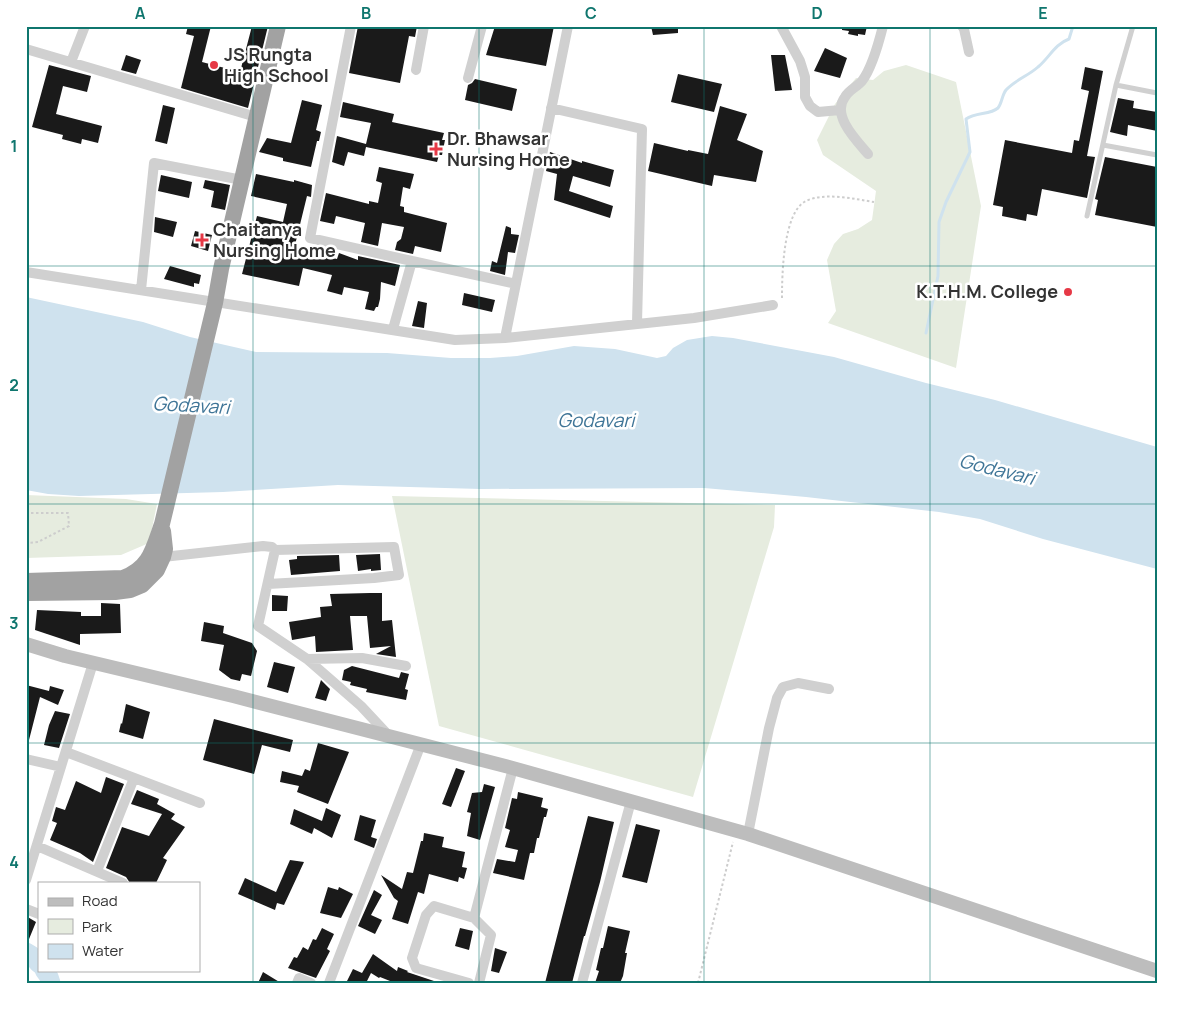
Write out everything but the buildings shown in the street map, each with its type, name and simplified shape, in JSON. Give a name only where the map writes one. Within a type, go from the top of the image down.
[{"type":"highway","points":[[26,581],[123,578],[135,574],[149,557],[162,524],[278,26]]},
{"type":"highway","points":[[26,593],[115,592],[130,590],[142,585],[157,570],[163,557],[165,549],[162,524]]},
{"type":"main road","points":[[26,644],[93,663],[513,768],[742,832],[1157,971]]},
{"type":"street","points":[[71,62],[85,26]]},
{"type":"street","points":[[351,26],[310,238],[516,284]]},
{"type":"street","points":[[416,70],[424,26]]},
{"type":"street","points":[[468,78],[482,26]]},
{"type":"street","points":[[505,338],[568,26]]},
{"type":"street","points":[[781,26],[800,61],[805,76],[805,97],[810,106],[818,112],[840,110]]},
{"type":"street","points":[[868,154],[852,134],[840,110],[844,97],[863,80],[875,54],[883,26]]},
{"type":"street","points":[[962,26],[969,52]]},
{"type":"street","points":[[26,49],[256,117]]},
{"type":"street","points":[[551,108],[642,129],[637,324]]},
{"type":"street","points":[[141,290],[154,163],[242,180]]},
{"type":"street","points":[[393,329],[412,261]]},
{"type":"street","points":[[26,272],[141,290],[213,310],[393,329],[455,340],[505,338],[694,318],[773,305]]},
{"type":"street","points":[[163,557],[263,546],[272,547],[274,550],[394,547],[399,575],[268,584]]},
{"type":"street","points":[[274,550],[258,626],[307,660],[361,706],[389,736]]},
{"type":"street","points":[[307,660],[362,658],[406,666]]},
{"type":"street","points":[[26,880],[93,663]]},
{"type":"street","points":[[742,832],[777,698],[783,688],[798,683],[829,689]]},
{"type":"street","points":[[329,983],[421,744]]},
{"type":"street","points":[[66,752],[200,803]]},
{"type":"street","points":[[26,759],[61,767]]},
{"type":"street","points":[[474,918],[513,768]]},
{"type":"street","points":[[97,871],[134,778]]},
{"type":"street","points":[[582,983],[631,801]]},
{"type":"street","points":[[37,846],[121,882]]},
{"type":"street","points":[[469,983],[416,968],[412,958],[426,914],[434,906],[474,918],[491,935],[479,983]]},
{"type":"street","points":[[26,909],[38,914]]},
{"type":"street","points":[[297,983],[299,978],[311,983]]},
{"type":"lane","points":[[1087,216],[1116,86],[1133,26]]},
{"type":"lane","points":[[1116,86],[1157,93]]},
{"type":"lane","points":[[1103,145],[1157,154]]},
{"type":"path","points":[[773,305],[782,300],[782,272],[786,243],[792,219],[798,206],[807,200],[831,197],[874,202]]},
{"type":"path","points":[[26,512],[68,513],[69,526],[38,542],[26,543]]},
{"type":"path","points":[[698,983],[742,832]]},
{"type":"green space","points":[[906,65],[956,82],[981,206],[956,368],[828,323],[836,311],[827,260],[834,244],[843,234],[858,229],[872,220],[876,191],[823,155],[817,140],[835,104],[856,78],[873,80],[884,71]]},
{"type":"green space","points":[[26,495],[126,499],[157,504],[149,543],[121,555],[26,558]]},
{"type":"green space","points":[[392,496],[775,505],[774,527],[693,797],[439,726]]},
{"type":"water","name":"Godavari","points":[[26,297],[143,322],[190,337],[256,352],[387,353],[451,358],[490,358],[517,356],[574,346],[615,349],[657,358],[666,356],[673,348],[687,340],[712,336],[733,338],[834,357],[995,400],[1157,447],[1157,569],[1043,539],[980,519],[939,512],[806,497],[704,488],[481,489],[338,485],[223,492],[79,496],[26,490]]},
{"type":"waterway","points":[[926,333],[938,276],[939,222],[946,202],[970,152],[966,119],[974,115],[991,112],[998,108],[1006,90],[1013,83],[1034,70],[1052,51],[1069,39],[1073,26]]},
{"type":"waterway","points":[[26,952],[38,963]]},
{"type":"waterway","points":[[45,972],[51,983]]},
{"type":"place","name":"JS Rungta High School","points":[[214,65]]},
{"type":"place","name":"Dr. Bhawsar Nursing Home","points":[[436,149]]},
{"type":"place","name":"Chaitanya Nursing Home","points":[[202,240]]},
{"type":"place","name":"K.T.H.M. College","points":[[1068,292]]}]
